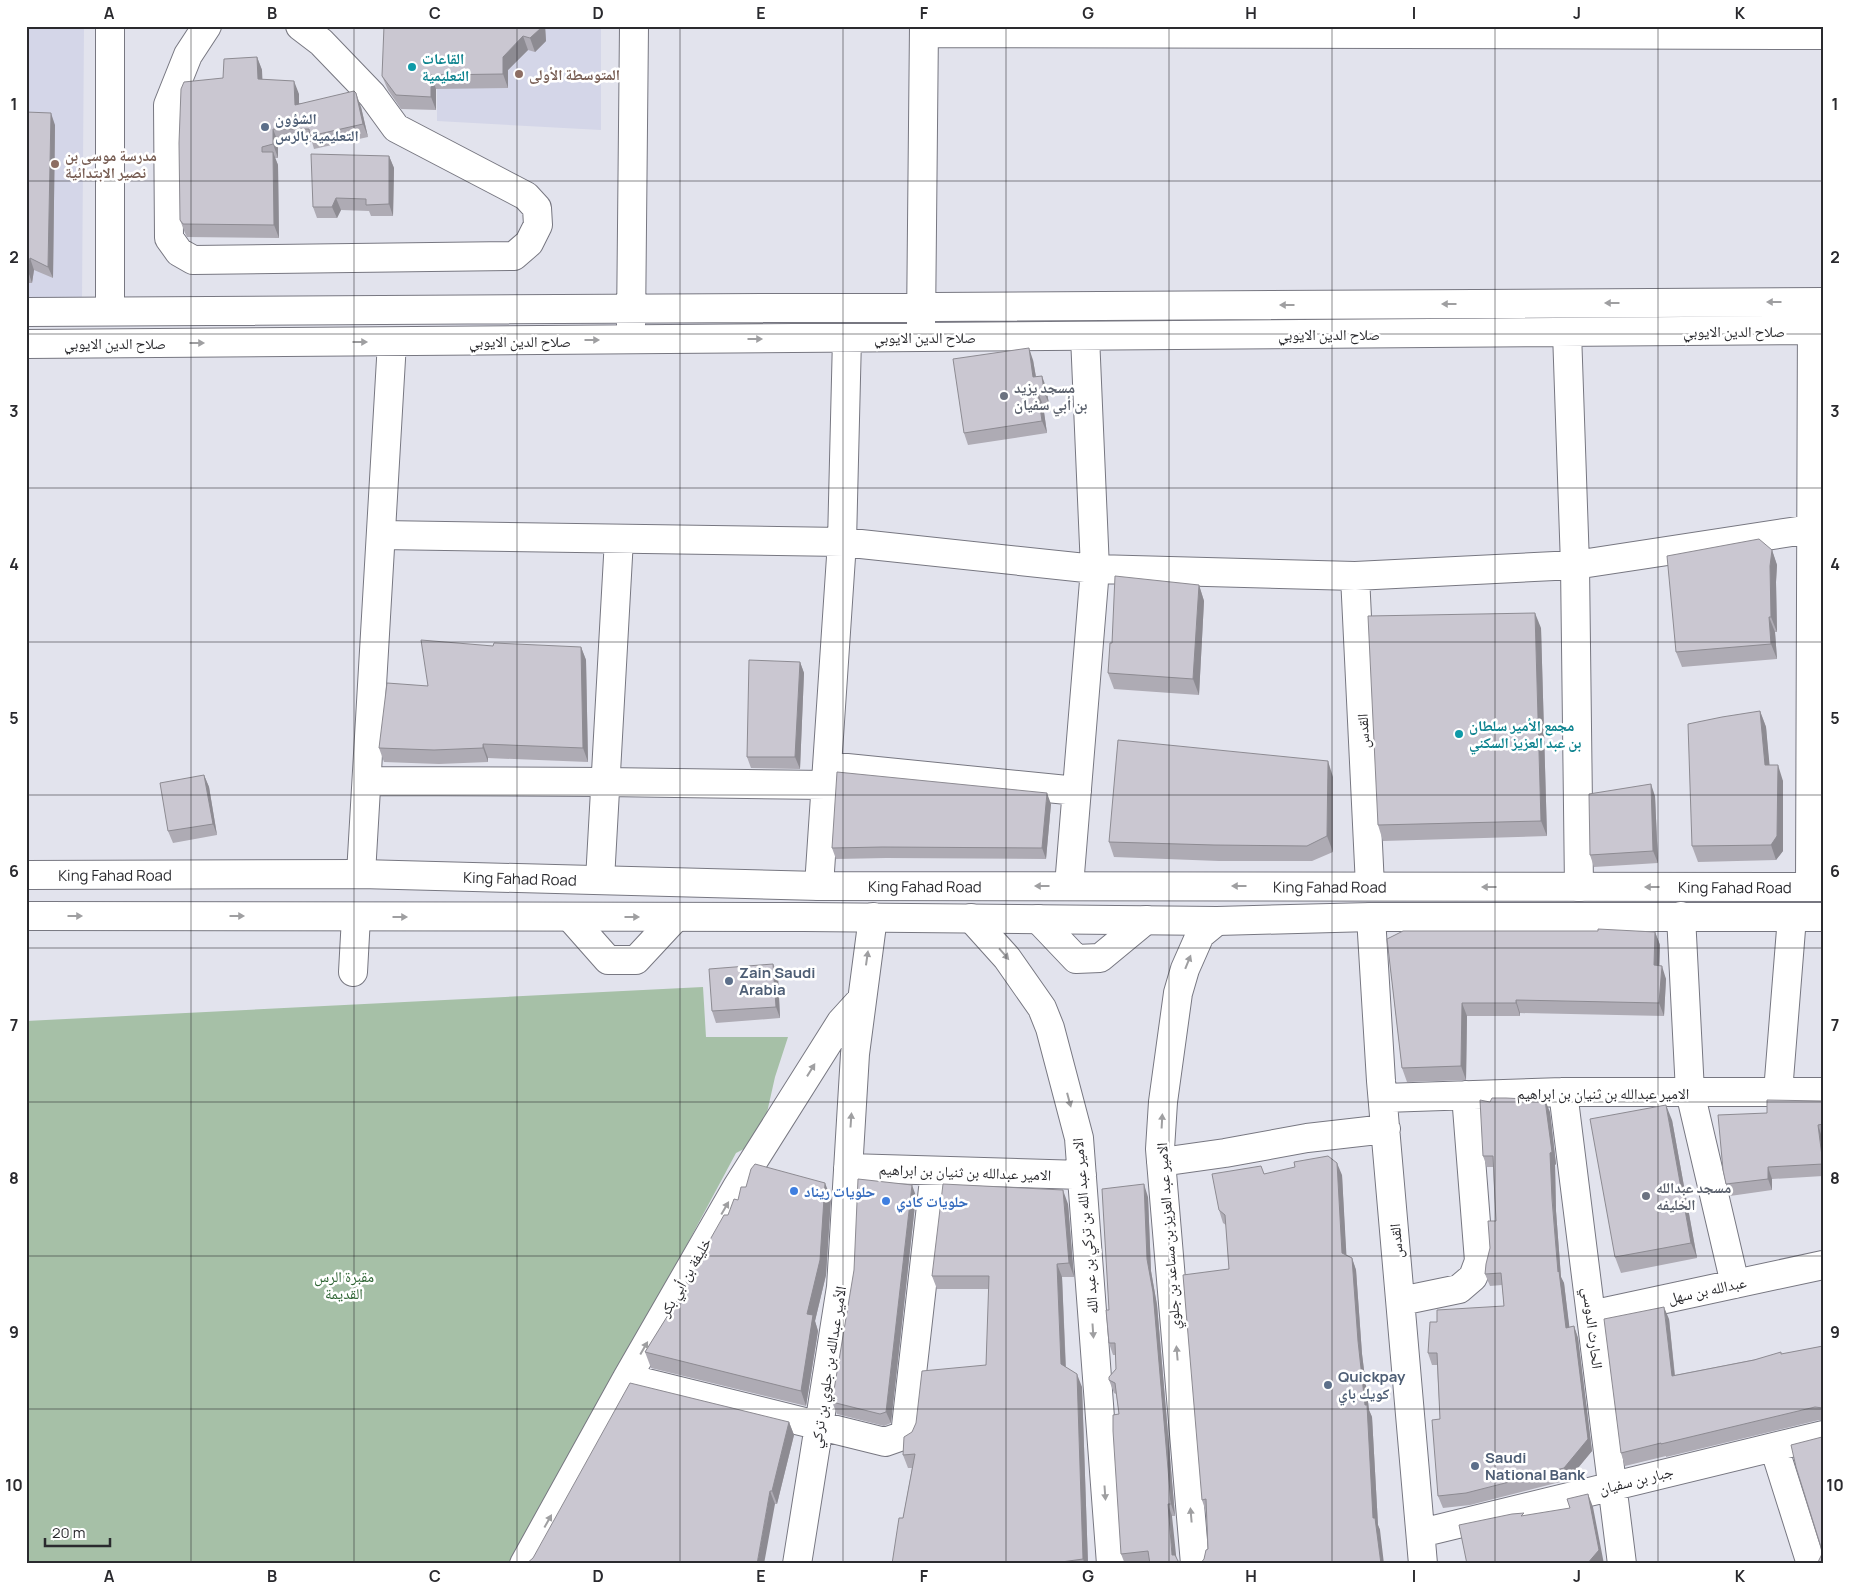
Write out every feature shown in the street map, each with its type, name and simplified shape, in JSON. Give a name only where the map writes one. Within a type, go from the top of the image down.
[{"type":"street","points":[[110,26],[110,312]]},
{"type":"street","points":[[207,26],[188,55],[168,105],[169,238],[179,252],[193,260],[514,256],[529,243],[538,225],[537,208],[526,196],[396,128],[372,95],[321,42],[300,26]]},
{"type":"street","points":[[631,340],[634,26]]},
{"type":"street","points":[[921,337],[924,29],[1566,30],[1823,35]]},
{"type":"street","points":[[1817,302],[1818,330],[1811,529],[1817,695],[1817,887]]},
{"type":"street","name":"صلاح الدين الايوبي","points":[[26,312],[1817,302]]},
{"type":"street","name":"صلاح الدين الايوبي","points":[[26,344],[1818,330]]},
{"type":"street","points":[[1567,332],[1575,565],[1579,887]]},
{"type":"street","points":[[1069,886],[1096,570],[1085,336]]},
{"type":"street","points":[[819,886],[842,542],[848,338]]},
{"type":"street","points":[[361,874],[392,342]]},
{"type":"street","points":[[381,535],[842,542],[1096,570],[1355,576],[1575,565],[1811,529]]},
{"type":"street","points":[[605,917],[603,880],[605,782],[619,539]]},
{"type":"street","name":"القدس","points":[[1355,576],[1370,886]]},
{"type":"street","points":[[366,781],[605,782],[826,776],[1077,791]]},
{"type":"street","name":"King Fahad Road","points":[[26,875],[361,874],[819,886],[1817,887]]},
{"type":"street","name":"King Fahad Road","points":[[26,916],[872,917],[1217,921],[1372,917],[1823,917]]},
{"type":"street","points":[[352,972],[356,916]]},
{"type":"street","points":[[1681,916],[1690,1092],[1735,1284]]},
{"type":"street","points":[[570,917],[608,960],[636,960],[676,917]]},
{"type":"street","points":[[848,1168],[855,1054],[872,917]]},
{"type":"street","name":"القدس","points":[[1372,917],[1381,1081],[1384,1098],[1423,1564]]},
{"type":"street","points":[[1778,1092],[1792,917]]},
{"type":"street","name":"الامير عبد الله بن تركي بن عبد الله","points":[[971,918],[1007,958],[1042,1008],[1050,1028],[1079,1138],[1110,1564]]},
{"type":"street","points":[[1038,919],[1076,959],[1100,958],[1146,920]]},
{"type":"street","name":"الامير عبد العزيز بن مساعد بن جلوي","points":[[1195,1564],[1161,1162],[1163,1102],[1178,993],[1185,969],[1200,935],[1217,921]]},
{"type":"street","name":"خليفة بن أبي بكر","points":[[524,1564],[627,1378],[737,1187],[841,1022],[861,1000]]},
{"type":"street","name":"الامير عبدالله بن ثنيان بن ابراهيم","points":[[1384,1098],[1563,1092],[1823,1092]]},
{"type":"street","name":"الحارث الدوسي","points":[[1563,1092],[1622,1564]]},
{"type":"street","points":[[1401,1301],[1459,1289],[1473,1277],[1480,1261],[1466,1095]]},
{"type":"street","points":[[1161,1162],[1225,1153],[1307,1138],[1386,1128]]},
{"type":"street","name":"الامير عبدالله بن ثنيان بن ابراهيم","points":[[848,1168],[1082,1176]]},
{"type":"street","name":"الأمير عبدالله بن جلوي بن تركي","points":[[797,1564],[841,1287],[848,1168]]},
{"type":"street","points":[[627,1378],[885,1442],[905,1435],[935,1171]]},
{"type":"street","name":"عبدالله بن سهل","points":[[1591,1315],[1823,1265]]},
{"type":"street","name":"جبار بن سفيان","points":[[1421,1533],[1823,1435]]},
{"type":"street","points":[[1774,1447],[1811,1564]]},
{"type":"shaded area","name":"مدرسة موسى بن نصير الابتدائية","points":[[26,26],[84,26],[82,301],[26,301]]},
{"type":"shaded area","name":"المتوسطة الأولى","points":[[437,26],[601,26],[601,130],[437,121]]},
{"type":"green space","name":"مقبرة الرس القديمة","points":[[703,987],[706,1037],[788,1037],[775,1077],[766,1117],[752,1145],[736,1153],[516,1564],[26,1564],[26,1021]]},
{"type":"building","points":[[384,26],[541,26],[541,28],[530,38],[523,36],[503,57],[503,74],[431,75],[431,97],[396,95],[382,76]]},
{"type":"building","points":[[257,57],[258,79],[294,81],[295,105],[354,91],[363,124],[310,136],[309,129],[273,129],[273,144],[262,147],[262,152],[273,152],[274,225],[183,224],[180,220],[179,143],[181,89],[184,82],[223,78],[224,59]]},
{"type":"building","points":[[26,112],[51,113],[48,267],[30,258],[28,271],[26,271]]},
{"type":"building","points":[[311,154],[389,156],[389,204],[366,205],[366,199],[336,198],[332,207],[313,207]]},
{"type":"building","name":"مسجد يزيد بن أبي سفيان","points":[[1029,348],[1033,377],[1042,376],[1044,392],[1038,393],[1042,421],[964,433],[953,359]]},
{"type":"building","points":[[1759,539],[1772,550],[1770,566],[1771,617],[1769,617],[1771,644],[1676,652],[1667,556]]},
{"type":"building","points":[[1115,576],[1199,585],[1193,679],[1108,673],[1110,643],[1112,643]]},
{"type":"building","name":"مجمع الأمير سلطان بن عبد العزيز السكني","points":[[1535,613],[1541,821],[1378,825],[1368,616]]},
{"type":"building","points":[[421,640],[493,646],[494,643],[581,647],[583,748],[483,744],[483,748],[434,750],[379,748],[387,683],[428,686]]},
{"type":"building","points":[[749,660],[800,662],[795,757],[747,757]]},
{"type":"building","points":[[1760,711],[1765,765],[1778,765],[1777,836],[1771,845],[1692,846],[1688,724]]},
{"type":"building","points":[[1118,740],[1328,761],[1327,836],[1307,846],[1109,842]]},
{"type":"building","points":[[1823,747],[1823,832],[1822,748]]},
{"type":"building","points":[[837,772],[1047,793],[1042,848],[832,848]]},
{"type":"building","points":[[204,775],[213,824],[168,831],[160,783]]},
{"type":"building","points":[[1651,784],[1653,851],[1590,855],[1589,794]]},
{"type":"building","points":[[1598,929],[1655,932],[1654,965],[1662,966],[1659,1003],[1516,1000],[1516,1003],[1462,1003],[1461,1066],[1402,1068],[1387,939],[1403,931],[1598,931]]},
{"type":"building","points":[[773,964],[776,1007],[712,1011],[709,969]]},
{"type":"building","points":[[1492,1098],[1545,1100],[1552,1152],[1550,1153],[1552,1199],[1558,1272],[1566,1328],[1574,1326],[1588,1439],[1564,1468],[1466,1493],[1438,1496],[1432,1420],[1440,1419],[1437,1353],[1428,1353],[1430,1322],[1437,1322],[1437,1310],[1504,1306],[1501,1273],[1485,1274],[1490,1248],[1488,1221],[1496,1221],[1493,1156],[1483,1156],[1480,1100],[1490,1102]]},
{"type":"building","points":[[1767,1100],[1823,1101],[1823,1124],[1818,1125],[1823,1164],[1768,1167],[1768,1179],[1726,1184],[1718,1115],[1767,1113]]},
{"type":"building","name":"مسجد عبدالله الخليفه","points":[[1666,1105],[1691,1243],[1615,1257],[1590,1119]]},
{"type":"building","points":[[1328,1156],[1337,1163],[1342,1253],[1352,1258],[1358,1341],[1365,1405],[1367,1405],[1373,1518],[1375,1518],[1381,1564],[1200,1564],[1208,1549],[1206,1499],[1202,1500],[1183,1275],[1229,1269],[1225,1215],[1219,1210],[1212,1174],[1261,1166],[1264,1174],[1295,1167],[1294,1162]]},
{"type":"building","points":[[755,1164],[825,1183],[820,1260],[807,1314],[813,1315],[801,1391],[645,1352],[688,1283],[686,1282],[724,1215],[728,1215],[734,1199],[738,1200],[741,1187],[746,1187],[751,1169]]},
{"type":"building","points":[[858,1179],[912,1185],[886,1412],[880,1414],[832,1402],[854,1270]]},
{"type":"building","points":[[943,1184],[1063,1190],[1069,1263],[1057,1264],[1061,1364],[1077,1374],[1083,1559],[1047,1564],[892,1564],[899,1518],[903,1518],[915,1454],[903,1455],[904,1437],[912,1432],[916,1423],[922,1371],[986,1365],[989,1276],[932,1276]]},
{"type":"building","points":[[1144,1184],[1147,1259],[1153,1292],[1171,1504],[1168,1504],[1172,1555],[1175,1555],[1182,1564],[1150,1564],[1148,1551],[1121,1554],[1113,1431],[1113,1415],[1119,1414],[1115,1383],[1109,1380],[1109,1377],[1116,1369],[1115,1343],[1109,1343],[1106,1310],[1109,1310],[1102,1189]]},
{"type":"building","points":[[1664,1307],[1672,1376],[1754,1360],[1781,1352],[1781,1354],[1823,1346],[1823,1408],[1815,1407],[1621,1453],[1604,1319]]},
{"type":"building","points":[[630,1383],[789,1422],[772,1491],[770,1491],[757,1564],[526,1564],[533,1558]]},
{"type":"building","points":[[1823,1437],[1823,1564],[1820,1564],[1818,1562],[1822,1554],[1821,1547],[1791,1445]]},
{"type":"building","points":[[1588,1494],[1599,1550],[1587,1564],[1467,1564],[1459,1525],[1512,1514],[1524,1513],[1521,1516],[1570,1508],[1567,1499]]},
{"type":"place","name":"القاعات التعليمية","points":[[412,67]]},
{"type":"place","name":"المتوسطة الأولى","points":[[519,74]]},
{"type":"place","name":"الشؤون التعليمية بالرس","points":[[265,127]]},
{"type":"place","name":"مدرسة موسى بن نصير الابتدائية","points":[[55,164]]},
{"type":"place","name":"مسجد يزيد بن أبي سفيان","points":[[1004,396]]},
{"type":"place","name":"مجمع الأمير سلطان بن عبد العزيز السكني","points":[[1459,734]]},
{"type":"place","name":"Zain Saudi Arabia","points":[[729,981]]},
{"type":"place","name":"حلويات ريناد","points":[[794,1191]]},
{"type":"place","name":"مسجد عبدالله الخليفه","points":[[1646,1196]]},
{"type":"place","name":"حلويات كادي","points":[[886,1201]]},
{"type":"place","name":"Quickpay كويك باي","points":[[1328,1385]]},
{"type":"place","name":"Saudi National Bank","points":[[1475,1466]]}]
